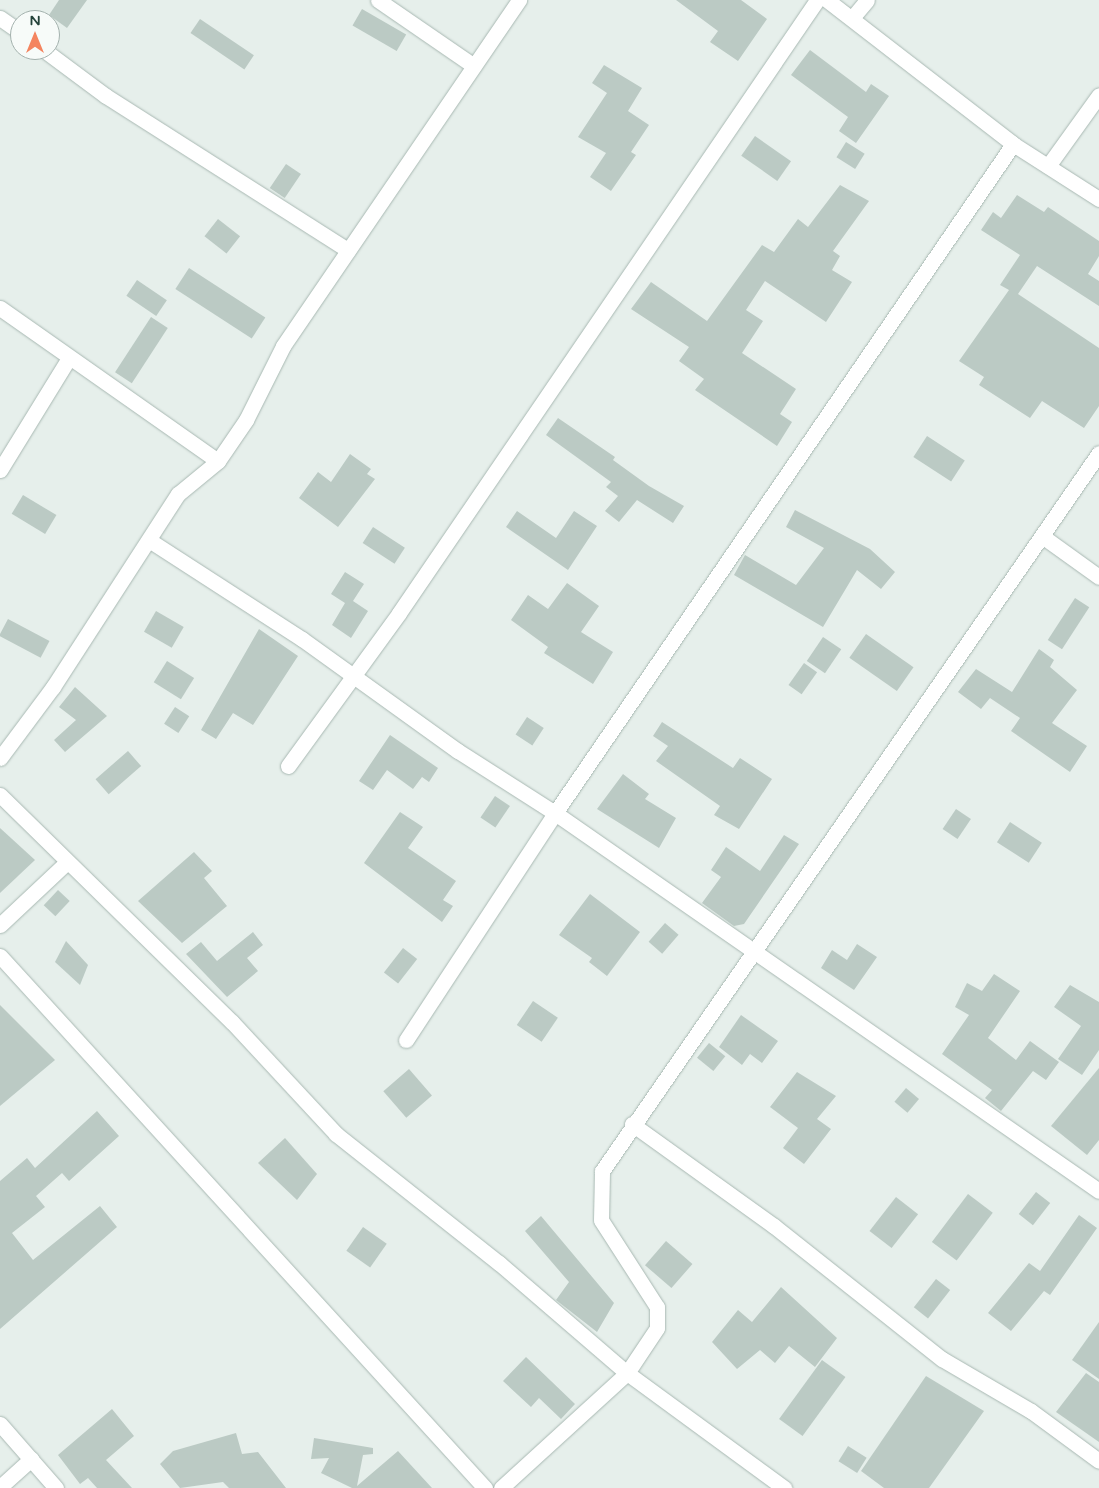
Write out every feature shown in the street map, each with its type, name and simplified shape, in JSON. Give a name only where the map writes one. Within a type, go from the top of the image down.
[{"type":"street","points":[[378,0],[474,66]]},
{"type":"street","points":[[0,758],[52,688],[178,494],[218,461],[246,420],[283,346],[519,0]]},
{"type":"street","points":[[288,766],[355,676],[817,0]]},
{"type":"street","points":[[827,0],[1013,144],[1099,199]]},
{"type":"street","points":[[852,18],[867,0]]},
{"type":"street","points":[[57,60],[106,96],[348,250]]},
{"type":"street","points":[[1048,166],[1099,94]]},
{"type":"street","points":[[406,1040],[555,813],[1013,144]]},
{"type":"street","points":[[0,308],[218,461]]},
{"type":"street","points":[[0,470],[69,358]]},
{"type":"street","points":[[501,1488],[627,1373],[659,1318],[657,1307],[601,1220],[598,1195],[602,1171],[632,1124],[1099,453]]},
{"type":"street","points":[[1042,536],[1099,577]]},
{"type":"street","points":[[149,540],[355,676],[458,751],[555,813],[1099,1191]]},
{"type":"street","points":[[0,795],[232,1022],[336,1134],[499,1263],[627,1373],[784,1488]]},
{"type":"street","points":[[0,926],[67,862]]},
{"type":"street","points":[[0,956],[376,1374],[485,1488]]},
{"type":"street","points":[[632,1124],[774,1226],[942,1359],[1031,1410],[1099,1461]]},
{"type":"street","points":[[0,1424],[56,1488]]},
{"type":"street","points":[[0,1487],[31,1459]]},
{"type":"building","points":[[59,0],[87,0],[67,28],[60,23],[60,10],[52,10]]},
{"type":"building","points":[[676,0],[741,0],[767,19],[738,61],[710,42],[718,31]]},
{"type":"building","points":[[362,9],[406,34],[397,51],[352,25]]},
{"type":"building","points":[[200,19],[254,55],[244,69],[190,33]]},
{"type":"building","points":[[810,50],[866,92],[871,84],[889,96],[856,143],[839,131],[848,117],[791,75]]},
{"type":"building","points":[[604,65],[642,88],[628,111],[649,125],[631,152],[636,155],[611,191],[590,177],[606,153],[578,137],[607,93],[592,83]]},
{"type":"building","points":[[755,136],[791,161],[777,181],[741,156]]},
{"type":"building","points":[[846,142],[865,154],[855,169],[836,157]]},
{"type":"building","points":[[286,164],[301,174],[285,198],[270,188]]},
{"type":"building","points":[[840,185],[869,201],[833,251],[840,256],[832,270],[852,282],[826,322],[765,281],[746,310],[763,321],[742,353],[796,389],[780,414],[792,422],[777,446],[695,390],[704,379],[679,361],[689,347],[631,309],[651,282],[707,321],[762,245],[774,252],[798,219],[808,227]]},
{"type":"building","points":[[1017,195],[1044,212],[1048,207],[1099,241],[1099,256],[1088,274],[1099,281],[1099,306],[1037,266],[1018,294],[1099,348],[1099,406],[1084,428],[1042,401],[1030,418],[979,385],[984,377],[959,361],[1009,290],[1000,285],[1020,255],[981,230],[993,212],[1001,218]]},
{"type":"building","points":[[218,219],[240,236],[227,254],[204,236]]},
{"type":"building","points":[[189,268],[265,318],[252,339],[175,289]]},
{"type":"building","points":[[137,280],[167,300],[156,316],[126,296]]},
{"type":"building","points":[[151,317],[168,328],[132,383],[115,372]]},
{"type":"building","points":[[558,418],[615,457],[613,460],[649,486],[684,506],[673,523],[637,500],[619,522],[605,511],[618,496],[606,487],[611,482],[546,435]]},
{"type":"building","points":[[927,436],[965,461],[951,481],[913,457]]},
{"type":"building","points":[[350,454],[371,469],[367,474],[375,479],[338,527],[299,498],[318,472],[331,482]]},
{"type":"building","points":[[23,495],[56,515],[45,534],[12,514]]},
{"type":"building","points":[[795,510],[870,549],[895,572],[881,589],[857,570],[823,627],[734,575],[745,555],[796,585],[824,548],[786,527]]},
{"type":"building","points":[[517,511],[556,538],[574,511],[597,526],[568,570],[506,527]]},
{"type":"building","points":[[373,527],[405,548],[395,564],[363,543]]},
{"type":"building","points":[[345,572],[364,584],[353,601],[368,611],[351,638],[332,625],[345,603],[331,594]]},
{"type":"building","points":[[567,583],[599,606],[581,632],[613,652],[593,684],[544,653],[548,647],[511,620],[528,595],[548,609]]},
{"type":"building","points":[[1075,598],[1089,607],[1062,649],[1048,640]]},
{"type":"building","points":[[156,611],[184,627],[172,648],[144,632]]},
{"type":"building","points":[[8,619],[49,641],[41,658],[0,636]]},
{"type":"building","points":[[259,629],[298,656],[253,725],[233,713],[216,739],[201,730]]},
{"type":"building","points":[[866,634],[914,667],[897,691],[849,658]]},
{"type":"building","points":[[823,637],[841,649],[825,673],[807,661]]},
{"type":"building","points":[[1039,649],[1054,660],[1050,667],[1077,690],[1052,723],[1087,746],[1070,772],[1011,731],[1020,718],[990,698],[981,709],[958,692],[976,669],[1012,692]]},
{"type":"building","points":[[167,661],[194,678],[181,699],[154,682]]},
{"type":"building","points":[[804,663],[817,672],[802,694],[789,685]]},
{"type":"building","points":[[75,687],[107,716],[65,752],[54,740],[76,720],[59,707]]},
{"type":"building","points":[[175,707],[189,716],[178,733],[164,724]]},
{"type":"building","points":[[527,717],[544,728],[532,746],[516,735]]},
{"type":"building","points":[[662,722],[733,768],[740,758],[772,779],[739,829],[714,815],[720,806],[656,761],[668,746],[653,736]]},
{"type":"building","points":[[390,735],[438,768],[429,782],[422,777],[413,789],[387,770],[373,790],[359,781]]},
{"type":"building","points":[[128,751],[141,766],[109,794],[96,779]]},
{"type":"building","points":[[623,774],[649,794],[645,799],[676,818],[659,848],[597,809]]},
{"type":"building","points":[[495,796],[510,806],[495,828],[480,818]]},
{"type":"building","points":[[956,809],[971,819],[958,839],[943,829]]},
{"type":"building","points":[[400,812],[423,827],[408,848],[456,881],[443,900],[453,906],[442,922],[364,863]]},
{"type":"building","points":[[1010,822],[1042,843],[1029,863],[997,842]]},
{"type":"building","points":[[0,828],[35,860],[0,893]]},
{"type":"building","points":[[784,835],[799,844],[744,924],[734,926],[702,903],[721,877],[711,870],[726,847],[760,871]]},
{"type":"building","points":[[194,852],[212,871],[204,878],[227,906],[182,943],[138,901]]},
{"type":"building","points":[[58,890],[70,901],[55,916],[44,905]]},
{"type":"building","points":[[590,894],[640,932],[607,976],[589,962],[592,958],[559,935]]},
{"type":"building","points":[[665,923],[679,935],[662,954],[649,942]]},
{"type":"building","points":[[253,932],[263,945],[247,958],[258,971],[227,997],[186,954],[201,942],[217,961]]},
{"type":"building","points":[[66,941],[88,965],[80,985],[55,962]]},
{"type":"building","points":[[857,944],[877,957],[854,990],[821,968],[832,950],[847,960]]},
{"type":"building","points":[[403,948],[417,959],[398,984],[384,972]]},
{"type":"building","points":[[994,974],[1020,991],[988,1038],[1016,1060],[1030,1041],[1059,1062],[1046,1080],[1033,1071],[1001,1111],[985,1098],[992,1090],[942,1054],[969,1015],[955,1007],[967,983],[982,991]]},
{"type":"building","points":[[1070,985],[1099,1002],[1099,1050],[1082,1075],[1058,1059],[1081,1026],[1054,1007]]},
{"type":"building","points":[[533,1001],[558,1018],[542,1042],[517,1025]]},
{"type":"building","points":[[0,1005],[55,1060],[0,1106]]},
{"type":"building","points":[[741,1015],[778,1041],[762,1063],[750,1054],[742,1065],[719,1047]]},
{"type":"building","points":[[709,1043],[725,1056],[713,1071],[697,1058]]},
{"type":"building","points":[[1099,1068],[1099,1140],[1087,1155],[1051,1126]]},
{"type":"building","points":[[409,1069],[432,1095],[406,1118],[383,1091]]},
{"type":"building","points":[[797,1072],[836,1096],[817,1119],[831,1129],[804,1164],[783,1148],[798,1128],[770,1107]]},
{"type":"building","points":[[906,1088],[919,1099],[907,1113],[894,1102]]},
{"type":"building","points":[[97,1111],[119,1136],[69,1181],[62,1173],[36,1196],[45,1207],[12,1233],[33,1260],[100,1206],[117,1227],[0,1329],[0,1181],[27,1158],[35,1168]]},
{"type":"building","points":[[285,1138],[317,1174],[297,1200],[258,1163]]},
{"type":"building","points":[[1036,1192],[1050,1203],[1033,1225],[1019,1214]]},
{"type":"building","points":[[968,1194],[993,1213],[957,1261],[932,1242]]},
{"type":"building","points":[[896,1197],[918,1214],[892,1248],[870,1231]]},
{"type":"building","points":[[1079,1215],[1097,1228],[1050,1295],[1044,1291],[1011,1331],[988,1313],[1029,1263],[1040,1271]]},
{"type":"building","points":[[541,1216],[614,1303],[597,1332],[556,1300],[569,1282],[525,1231]]},
{"type":"building","points":[[363,1227],[387,1244],[370,1267],[346,1251]]},
{"type":"building","points":[[666,1241],[692,1264],[671,1288],[645,1265]]},
{"type":"building","points":[[936,1279],[950,1290],[928,1318],[914,1307]]},
{"type":"building","points":[[781,1287],[837,1338],[815,1367],[789,1346],[775,1363],[760,1350],[737,1369],[712,1342],[738,1310],[752,1322]]},
{"type":"building","points":[[1099,1322],[1099,1379],[1072,1360]]},
{"type":"building","points":[[526,1357],[575,1404],[561,1419],[539,1398],[531,1407],[503,1381]]},
{"type":"building","points":[[822,1360],[845,1377],[803,1436],[779,1419]]},
{"type":"building","points":[[1086,1373],[1099,1382],[1099,1442],[1056,1412]]},
{"type":"building","points":[[926,1376],[984,1411],[929,1488],[884,1488],[861,1471]]},
{"type":"building","points":[[112,1409],[134,1436],[106,1460],[132,1488],[97,1488],[88,1478],[80,1484],[58,1455]]},
{"type":"building","points":[[236,1433],[242,1454],[258,1452],[286,1488],[229,1488],[223,1482],[180,1488],[160,1464],[173,1451]]},
{"type":"building","points":[[314,1438],[373,1448],[373,1454],[363,1455],[357,1486],[398,1451],[432,1488],[352,1488],[321,1473],[329,1458],[311,1459]]},
{"type":"building","points":[[848,1446],[867,1458],[857,1473],[838,1461]]}]
